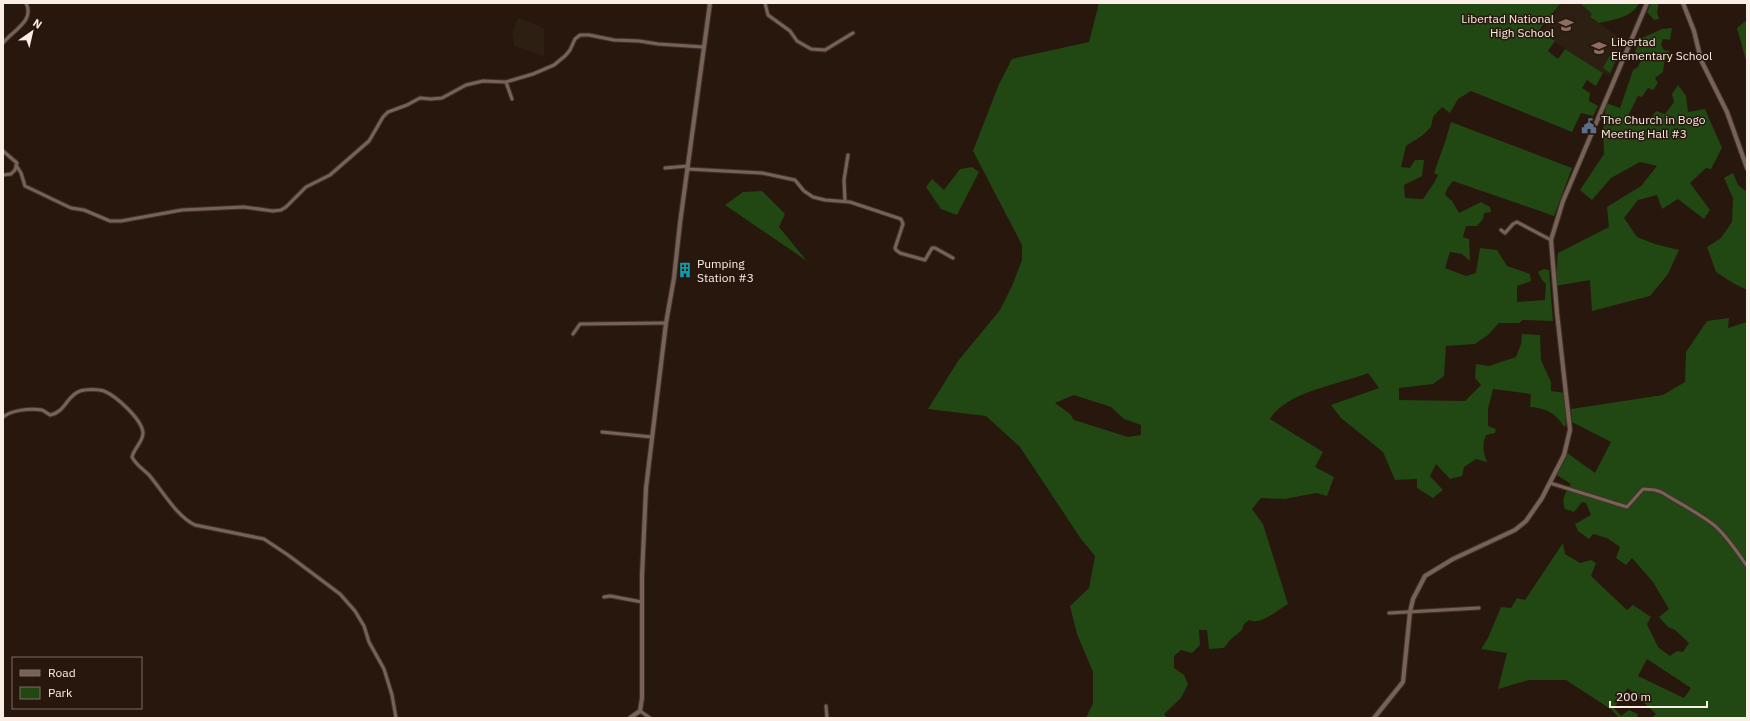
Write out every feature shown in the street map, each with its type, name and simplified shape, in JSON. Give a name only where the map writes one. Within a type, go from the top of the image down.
[{"type":"street","points":[[3,43],[10,34],[24,23],[29,15],[29,8],[26,3]]},
{"type":"street","points":[[630,718],[640,711],[642,698],[642,576],[644,514],[666,323],[674,278],[710,3]]},
{"type":"street","points":[[765,3],[768,15],[790,31],[797,41],[811,49],[825,50],[853,33]]},
{"type":"street","points":[[1374,718],[1403,682],[1410,612],[1413,599],[1426,576],[1452,559],[1521,526],[1532,514],[1564,455],[1570,430],[1557,313],[1551,240],[1563,202],[1647,3]]},
{"type":"street","points":[[1683,3],[1694,31],[1701,60],[1727,112],[1747,168]]},
{"type":"street","points":[[3,151],[17,163],[16,165],[21,173],[25,186],[71,208],[84,210],[110,221],[121,221],[182,210],[244,207],[272,211],[281,210],[306,187],[330,175],[364,145],[388,112],[407,105],[420,98],[442,98],[466,85],[483,81],[506,82],[554,65],[565,56],[570,50],[575,39],[580,36],[589,35],[614,40],[704,47]]},
{"type":"street","points":[[506,82],[512,99]]},
{"type":"street","points":[[845,202],[844,180],[848,155]]},
{"type":"street","points":[[3,175],[11,174],[16,165]]},
{"type":"street","points":[[665,168],[688,167],[762,173],[795,180],[804,192],[812,197],[845,202],[901,219],[903,224],[895,248],[900,253],[925,260],[932,248],[935,248],[953,258]]},
{"type":"street","points":[[1501,230],[1505,233],[1513,224],[1517,222],[1551,240]]},
{"type":"street","points":[[573,334],[580,324],[666,323]]},
{"type":"street","points":[[3,417],[7,414],[23,410],[42,410],[50,415],[55,414],[63,409],[72,396],[84,390],[104,391],[124,406],[134,416],[142,428],[143,434],[141,440],[133,450],[132,457],[134,462],[145,470],[189,522],[214,530],[264,539],[340,594],[364,626],[369,642],[384,669],[392,695],[396,718]]},
{"type":"street","points":[[602,432],[652,437]]},
{"type":"street","points":[[1550,482],[1627,507],[1643,489],[1661,492],[1696,512],[1715,526],[1732,545],[1747,566]]},
{"type":"street","points":[[604,597],[610,596],[642,602]]},
{"type":"street","points":[[1389,613],[1480,608]]},
{"type":"street","points":[[826,706],[827,718]]},
{"type":"street","points":[[640,711],[650,718]]},
{"type":"shaded area","points":[[1562,3],[1580,3],[1592,14],[1590,18],[1625,42],[1610,77],[1540,33]]},
{"type":"shaded area","points":[[518,18],[544,28],[544,56],[514,46],[512,33]]},
{"type":"green space","points":[[1099,3],[1561,3],[1535,35],[1540,33],[1555,41],[1548,51],[1558,59],[1565,49],[1603,73],[1596,86],[1587,80],[1582,88],[1590,93],[1589,101],[1598,106],[1593,116],[1581,113],[1572,132],[1471,91],[1458,99],[1450,113],[1442,107],[1433,117],[1431,127],[1423,135],[1406,146],[1401,167],[1410,168],[1415,160],[1424,160],[1422,176],[1404,185],[1405,198],[1423,199],[1438,175],[1434,173],[1451,122],[1572,168],[1554,216],[1453,181],[1447,189],[1445,195],[1452,201],[1459,213],[1481,202],[1490,207],[1491,212],[1484,213],[1483,219],[1477,226],[1466,226],[1463,237],[1469,239],[1470,261],[1462,254],[1450,252],[1445,268],[1466,276],[1476,273],[1480,248],[1497,250],[1507,266],[1530,274],[1531,281],[1517,286],[1517,302],[1545,300],[1546,284],[1538,272],[1544,269],[1549,270],[1553,321],[1523,320],[1519,323],[1499,323],[1488,335],[1475,344],[1446,346],[1444,376],[1433,384],[1399,388],[1399,400],[1465,401],[1481,385],[1475,378],[1476,364],[1489,366],[1516,357],[1521,344],[1522,334],[1540,335],[1541,360],[1551,382],[1551,391],[1565,393],[1566,425],[1564,427],[1554,415],[1546,410],[1530,407],[1531,394],[1493,389],[1488,409],[1488,426],[1496,429],[1495,433],[1486,435],[1485,438],[1484,448],[1487,462],[1476,459],[1464,467],[1462,476],[1450,479],[1436,464],[1430,476],[1443,490],[1433,498],[1417,488],[1417,479],[1395,480],[1383,452],[1341,418],[1331,405],[1379,388],[1368,373],[1301,395],[1278,409],[1270,419],[1323,452],[1315,467],[1334,477],[1327,496],[1316,493],[1285,499],[1261,498],[1252,509],[1263,524],[1288,604],[1264,619],[1259,621],[1249,620],[1244,624],[1242,630],[1230,640],[1224,648],[1209,649],[1207,630],[1199,630],[1200,645],[1192,653],[1181,650],[1174,656],[1174,668],[1184,675],[1188,684],[1181,698],[1164,714],[1167,718],[1086,718],[1093,703],[1093,672],[1077,634],[1070,606],[1089,588],[1095,556],[1081,539],[1020,447],[986,416],[928,409],[958,361],[1000,310],[1012,286],[1022,260],[1022,245],[973,151],[999,84],[1012,59],[1089,42]],"holes":[[[1074,395],[1111,407],[1124,419],[1141,425],[1141,435],[1128,437],[1074,420],[1070,414],[1055,403]]]},
{"type":"green space","points":[[1580,3],[1639,3],[1632,12],[1627,15],[1599,23],[1590,17],[1592,14]]},
{"type":"green space","points":[[1651,3],[1659,3],[1657,12],[1659,19],[1654,20],[1647,12]]},
{"type":"green space","points":[[1747,20],[1747,64],[1737,28]]},
{"type":"green space","points":[[1672,28],[1670,40],[1663,39],[1661,45],[1664,50],[1670,51],[1664,63],[1663,72],[1655,78],[1658,83],[1653,90],[1648,88],[1642,97],[1638,96],[1628,116],[1647,125],[1656,111],[1665,114],[1674,102],[1672,94],[1678,85],[1686,96],[1688,112],[1705,109],[1722,148],[1711,169],[1706,168],[1690,183],[1710,210],[1704,219],[1678,199],[1662,209],[1657,195],[1638,200],[1624,218],[1637,237],[1655,244],[1679,250],[1668,274],[1650,296],[1592,311],[1590,280],[1555,286],[1558,253],[1609,227],[1607,207],[1641,186],[1657,166],[1640,162],[1611,178],[1592,200],[1580,190],[1604,154],[1603,129],[1606,103],[1620,108],[1633,70],[1638,67],[1641,60],[1635,52],[1640,39],[1662,29]]},
{"type":"green space","points":[[1610,55],[1616,59],[1610,73],[1603,68]]},
{"type":"green space","points":[[972,167],[979,172],[957,215],[941,209],[926,187],[932,179],[944,190],[960,169]]},
{"type":"green space","points":[[1733,173],[1738,185],[1747,192],[1747,290],[1716,272],[1707,247],[1721,238],[1732,222],[1733,198],[1724,178]]},
{"type":"green space","points":[[762,191],[785,214],[779,227],[807,261],[725,205],[743,192]]},
{"type":"green space","points":[[1729,318],[1728,328],[1747,322],[1747,718],[1652,718],[1656,714],[1628,688],[1614,708],[1621,716],[1629,710],[1638,714],[1637,718],[1619,718],[1612,710],[1566,680],[1529,680],[1498,689],[1507,653],[1481,649],[1488,638],[1501,607],[1511,608],[1517,598],[1525,600],[1563,543],[1565,554],[1580,563],[1591,560],[1596,563],[1591,576],[1627,610],[1633,605],[1651,617],[1647,624],[1658,647],[1670,656],[1677,651],[1683,652],[1689,643],[1675,630],[1668,627],[1659,617],[1669,609],[1653,582],[1632,558],[1626,565],[1616,558],[1620,547],[1607,538],[1593,534],[1589,539],[1578,531],[1575,524],[1591,515],[1586,503],[1582,502],[1574,512],[1565,509],[1563,502],[1564,496],[1571,484],[1555,474],[1566,452],[1595,473],[1611,442],[1572,422],[1571,409],[1663,395],[1685,382],[1686,352],[1707,321]],"holes":[[[1647,659],[1691,688],[1684,698],[1638,676]]]},
{"type":"place","name":"Libertad National High School","points":[[1566,25]]},
{"type":"place","name":"Libertad Elementary School","points":[[1599,48]]},
{"type":"place","name":"The Church in Bogo Meeting Hall #3","points":[[1589,126]]},
{"type":"place","name":"Pumping Station #3","points":[[685,270]]}]
